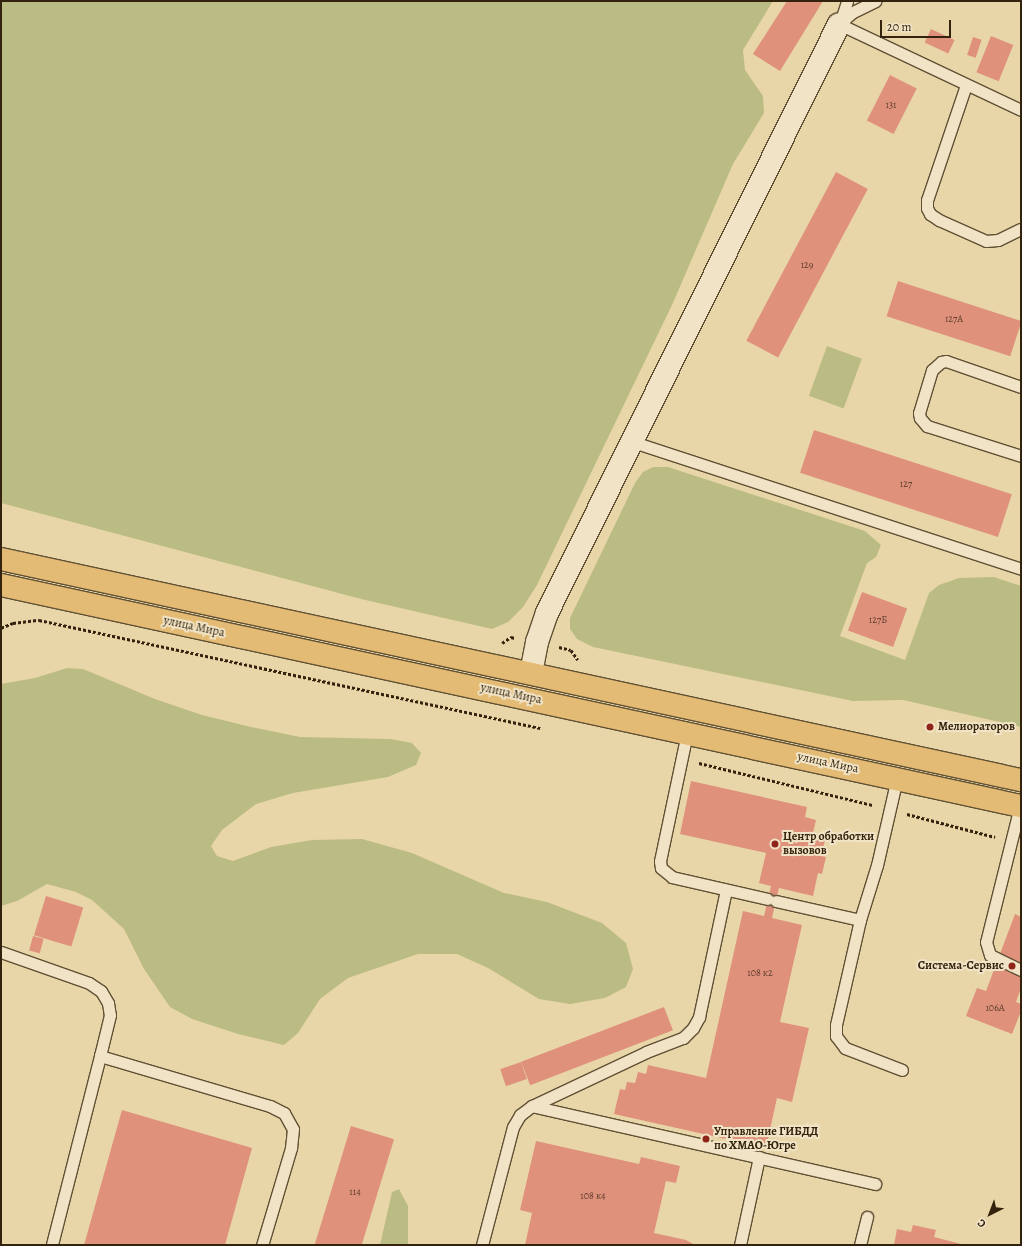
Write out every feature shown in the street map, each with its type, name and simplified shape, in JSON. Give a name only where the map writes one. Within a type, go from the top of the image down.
[{"type":"main road","name":"улица Мира","points":[[1,559],[1021,780]]},
{"type":"main road","name":"улица Мира","points":[[1,585],[525,697],[1020,806]]},
{"type":"main road","points":[[525,697],[530,673]]},
{"type":"main road","points":[[978,770],[1021,775]]},
{"type":"street","points":[[530,673],[537,642],[547,613],[839,24]]},
{"type":"lane","points":[[839,24],[847,1]]},
{"type":"lane","points":[[839,24],[853,12],[876,1]]},
{"type":"lane","points":[[839,24],[1021,110]]},
{"type":"lane","points":[[966,85],[927,200],[927,208],[930,214],[939,220],[986,241],[998,240],[1021,229]]},
{"type":"lane","points":[[1021,387],[946,362],[941,362],[932,370],[919,413],[927,426],[1021,456]]},
{"type":"lane","points":[[633,442],[1021,569]]},
{"type":"lane","points":[[687,733],[660,861],[661,868],[672,877],[860,920]]},
{"type":"lane","points":[[897,778],[877,866],[860,920],[836,1025],[836,1036],[845,1048],[902,1070]]},
{"type":"lane","points":[[1020,806],[986,942],[990,955],[1021,970]]},
{"type":"lane","points":[[482,1245],[513,1127],[520,1116],[532,1106],[646,1052],[683,1038],[693,1028],[699,1017],[726,890]]},
{"type":"lane","points":[[1,952],[89,983],[101,991],[108,1003],[110,1014],[52,1245]]},
{"type":"lane","points":[[100,1056],[270,1106],[284,1114],[293,1129],[291,1148],[262,1245]]},
{"type":"lane","points":[[532,1106],[875,1184]]},
{"type":"lane","points":[[740,1245],[759,1157]]},
{"type":"lane","points":[[860,1245],[867,1217]]},
{"type":"path","points":[[1,628],[13,623],[39,620],[543,728]]},
{"type":"path","points":[[694,762],[995,837],[1012,837]]},
{"type":"green space","points":[[1,1],[773,1],[743,50],[745,70],[763,96],[764,113],[733,164],[672,305],[537,585],[523,607],[508,622],[492,629],[361,599],[1,503]]},
{"type":"green space","points":[[827,346],[862,359],[844,408],[809,396]]},
{"type":"green space","points":[[653,467],[668,467],[865,531],[881,545],[876,557],[867,563],[840,636],[905,660],[929,593],[939,585],[959,578],[994,577],[1021,586],[1021,727],[903,700],[853,701],[593,647],[577,639],[570,629],[570,618],[635,483],[643,472]]},
{"type":"green space","points":[[67,668],[83,669],[155,699],[202,715],[251,727],[300,737],[391,739],[412,743],[421,753],[416,765],[388,777],[293,793],[256,804],[222,830],[211,846],[217,856],[233,861],[271,847],[312,840],[362,839],[412,853],[504,893],[547,902],[602,923],[626,943],[633,969],[626,987],[605,998],[570,1004],[539,999],[488,968],[457,954],[418,954],[348,978],[320,999],[298,1033],[284,1045],[238,1034],[192,1019],[170,1007],[144,969],[124,929],[92,900],[76,892],[47,884],[17,901],[1,906],[1,684],[35,678]]},
{"type":"green space","points":[[399,1189],[408,1206],[408,1245],[380,1245],[392,1192]]},
{"type":"building","points":[[787,1],[823,1],[780,71],[753,54]]},
{"type":"building","points":[[931,29],[955,40],[948,54],[925,43]]},
{"type":"building","points":[[991,36],[1013,45],[999,81],[976,72]]},
{"type":"building","points":[[973,37],[982,40],[976,58],[967,55]]},
{"type":"building","points":[[890,75],[917,89],[894,134],[867,120]]},
{"type":"building","points":[[836,172],[868,189],[778,358],[746,341]]},
{"type":"building","points":[[898,281],[1021,321],[1010,356],[887,316]]},
{"type":"building","points":[[814,430],[1012,494],[998,537],[800,473]]},
{"type":"building","points":[[862,592],[907,608],[893,647],[848,631]]},
{"type":"building","points":[[691,781],[807,807],[805,817],[816,820],[813,833],[826,836],[821,856],[826,857],[822,874],[818,873],[813,896],[779,888],[772,918],[802,925],[780,1022],[809,1028],[792,1102],[777,1098],[766,1148],[614,1114],[620,1089],[625,1090],[627,1082],[635,1083],[638,1072],[646,1074],[648,1065],[706,1078],[743,911],[764,916],[771,886],[759,883],[766,853],[680,834]]},
{"type":"building","points":[[46,896],[83,907],[71,947],[34,935]]},
{"type":"building","points":[[1015,914],[1021,917],[1021,988],[1016,1002],[1021,1004],[1021,1011],[1012,1034],[966,1016],[977,988],[986,991]]},
{"type":"building","points":[[33,936],[44,939],[40,953],[29,950]]},
{"type":"building","points":[[664,1007],[673,1030],[530,1085],[521,1062]]},
{"type":"building","points":[[521,1062],[527,1079],[506,1086],[500,1069]]},
{"type":"building","points":[[122,1110],[252,1148],[225,1245],[84,1245]]},
{"type":"building","points":[[351,1126],[394,1139],[362,1245],[315,1245]]},
{"type":"building","points":[[536,1141],[639,1164],[641,1157],[680,1166],[676,1183],[666,1181],[654,1233],[686,1240],[695,1245],[525,1245],[532,1213],[520,1210]]},
{"type":"building","points":[[913,1225],[936,1230],[934,1237],[965,1245],[894,1245],[897,1229],[911,1232]]},
{"type":"place","name":"Мелиораторов","points":[[930,727]]},
{"type":"place","name":"Центр обработки вызовов","points":[[775,844]]},
{"type":"place","name":"Система-Cервис","points":[[1012,966]]},
{"type":"place","name":"Управление ГИБДД по ХМАО-Югре","points":[[706,1139]]}]
